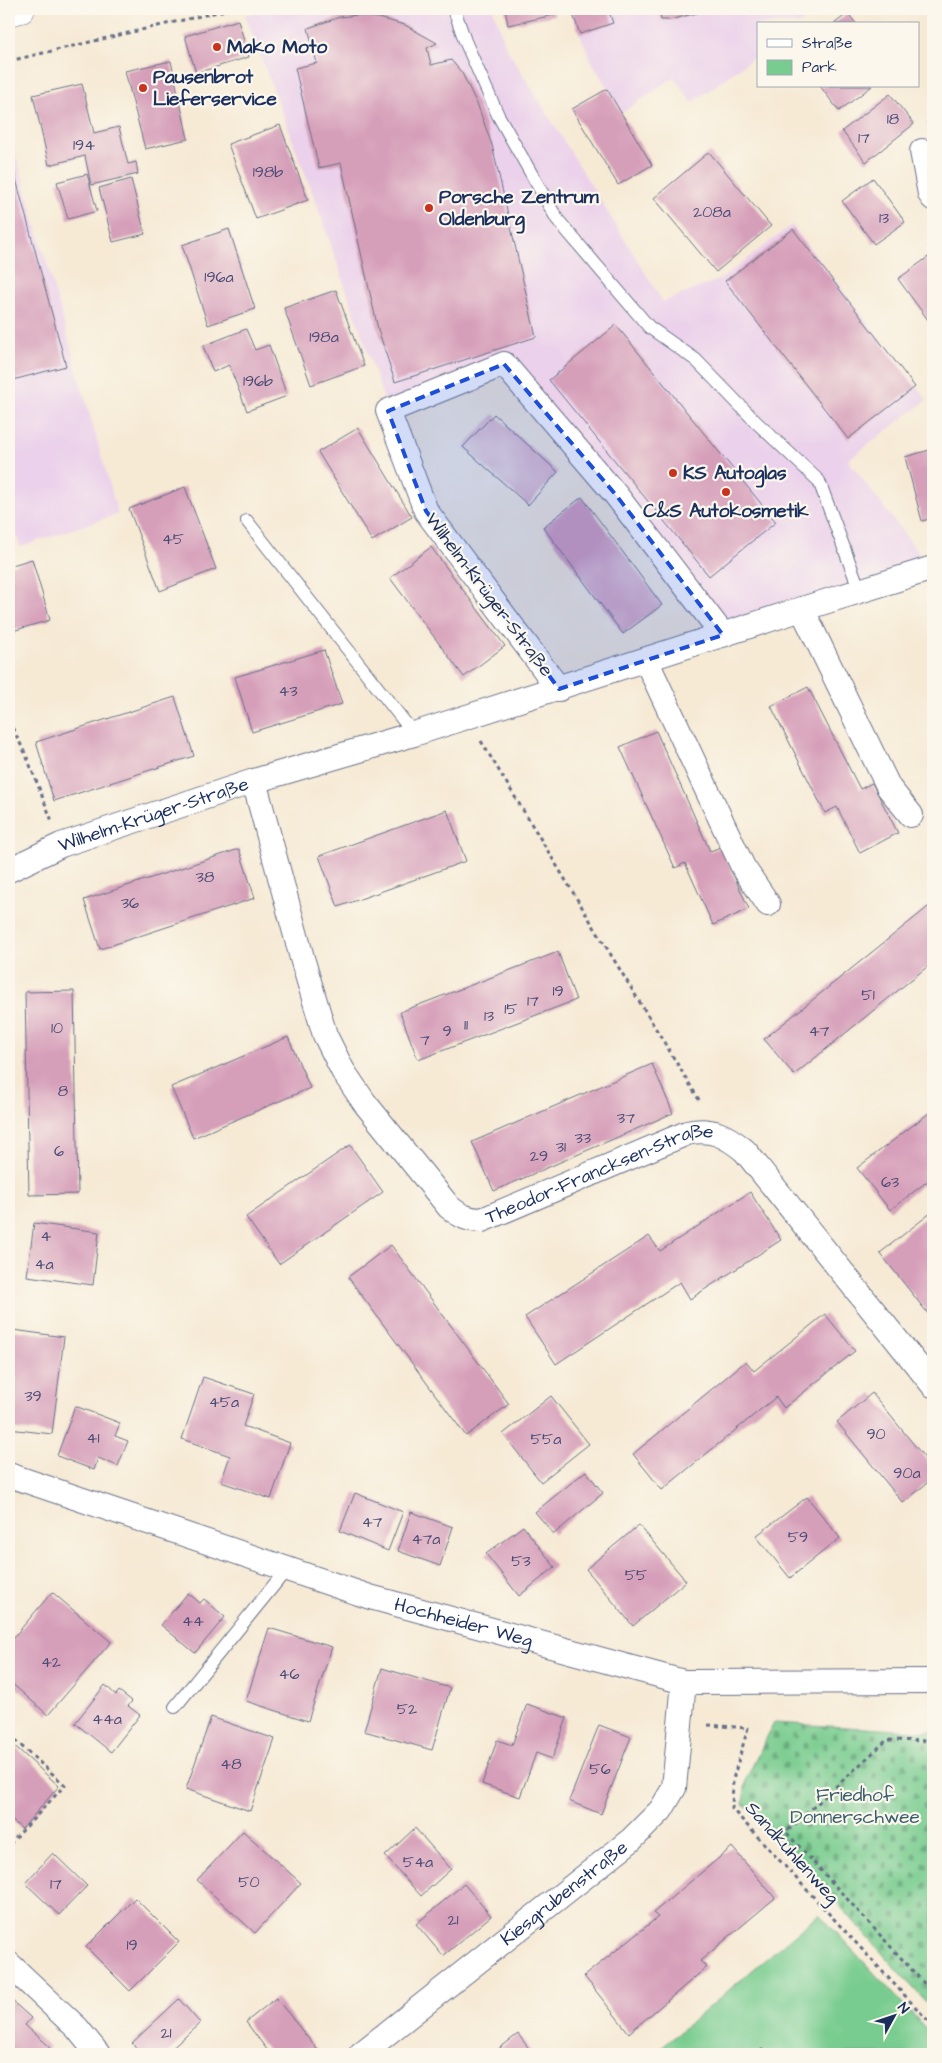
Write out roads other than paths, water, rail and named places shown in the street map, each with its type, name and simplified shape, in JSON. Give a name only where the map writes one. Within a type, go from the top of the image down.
[{"type":"street","points":[[9,12],[21,9]]},
{"type":"street","points":[[922,151],[930,194],[933,198]]},
{"type":"street","name":"Wilhelm-Krüger-Straße","points":[[559,689],[426,512],[388,411],[504,364],[616,495],[723,635]]},
{"type":"street","name":"Wilhelm-Krüger-Straße","points":[[9,870],[61,845],[254,782],[559,689],[933,568]]},
{"type":"street","points":[[802,609],[888,788],[911,815]]},
{"type":"street","points":[[646,660],[743,867],[768,904]]},
{"type":"street","name":"Theodor-Francksen-Straße","points":[[254,782],[325,1035],[343,1071],[364,1102],[434,1191],[459,1216],[470,1220],[482,1220],[687,1133],[697,1130],[720,1133],[745,1151],[931,1379]]},
{"type":"street","name":"Hochheider Weg","points":[[9,1475],[370,1597],[684,1682],[933,1681]]},
{"type":"street","name":"Kiesgrubenstraße","points":[[361,2054],[631,1840],[661,1810],[674,1788],[684,1682]]},
{"type":"street","points":[[9,1964],[77,2028],[98,2054]]},
{"type":"lane","points":[[454,9],[465,41],[498,114],[557,219],[649,327],[696,360],[756,422],[819,481],[860,591]]},
{"type":"lane","points":[[247,521],[414,734]]},
{"type":"lane","points":[[175,1707],[287,1569]]},
{"type":"place","name":"Mako Moto","points":[[217,47]]},
{"type":"place","name":"Pausenbrot Lieferservice","points":[[143,88]]},
{"type":"place","name":"Porsche Zentrum Oldenburg","points":[[429,208]]},
{"type":"place","name":"KS Autoglas","points":[[673,473]]},
{"type":"place","name":"C&S Autokosmetik","points":[[726,492]]},
{"type":"park label","name":"Friedhof Donnerschwee","points":[[855,1806]]}]
